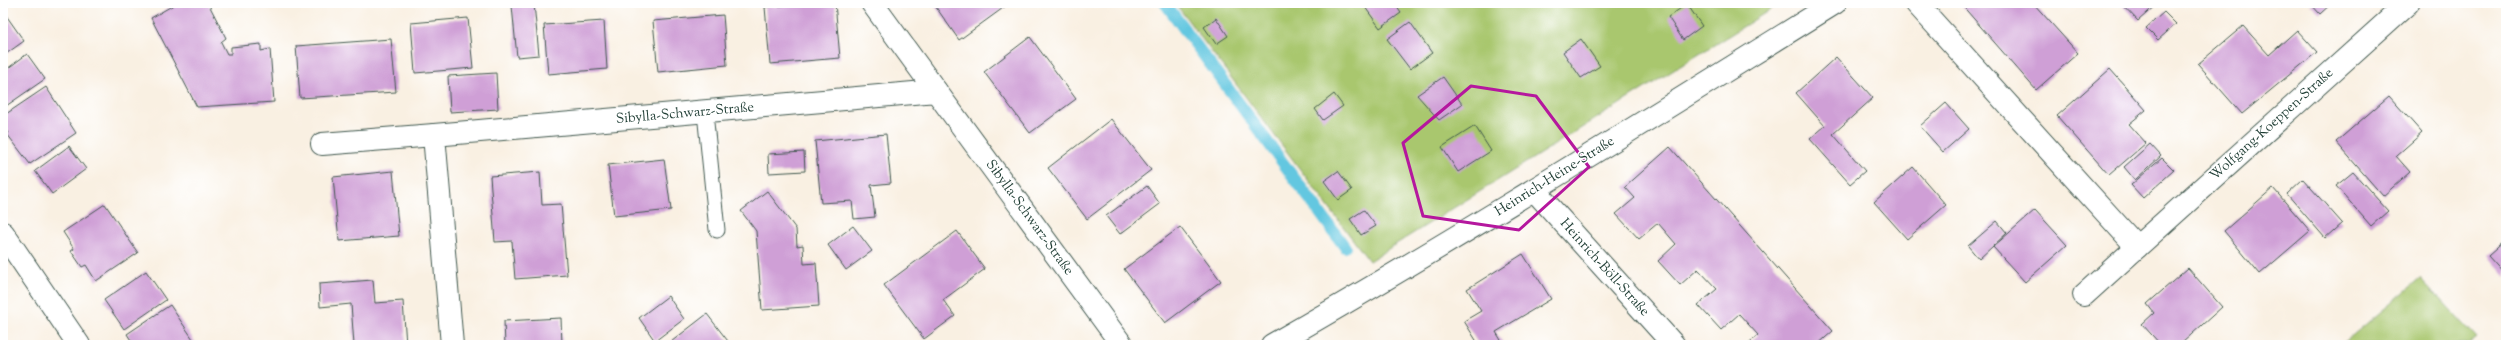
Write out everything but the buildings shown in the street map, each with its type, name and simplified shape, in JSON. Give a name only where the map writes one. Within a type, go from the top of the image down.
[{"type":"street","name":"Sibylla-Schwarz-Straße","points":[[872,3],[1122,345]]},
{"type":"street","name":"Heinrich-Heine-Straße","points":[[1272,345],[1535,191],[1835,3]]},
{"type":"street","points":[[1916,3],[2137,247]]},
{"type":"street","name":"Wolfgang-Koeppen-Straße","points":[[2084,295],[2408,3]]},
{"type":"street","name":"Sibylla-Schwarz-Straße","points":[[322,144],[705,113],[936,91]]},
{"type":"street","points":[[434,135],[452,345]]},
{"type":"street","name":"Heinrich-Böll-Straße","points":[[1535,191],[1674,345]]},
{"type":"street","points":[[3,233],[79,345]]},
{"type":"lane","points":[[705,113],[717,230]]},
{"type":"highlighted area","points":[[1471,86],[1536,96],[1589,167],[1519,230],[1423,216],[1403,143]]},
{"type":"green space","points":[[1175,3],[1781,3],[1369,261]]},
{"type":"green space","points":[[2421,278],[2477,338],[2468,345],[2341,345]]},
{"type":"waterway","points":[[1165,3],[1345,247]]}]
